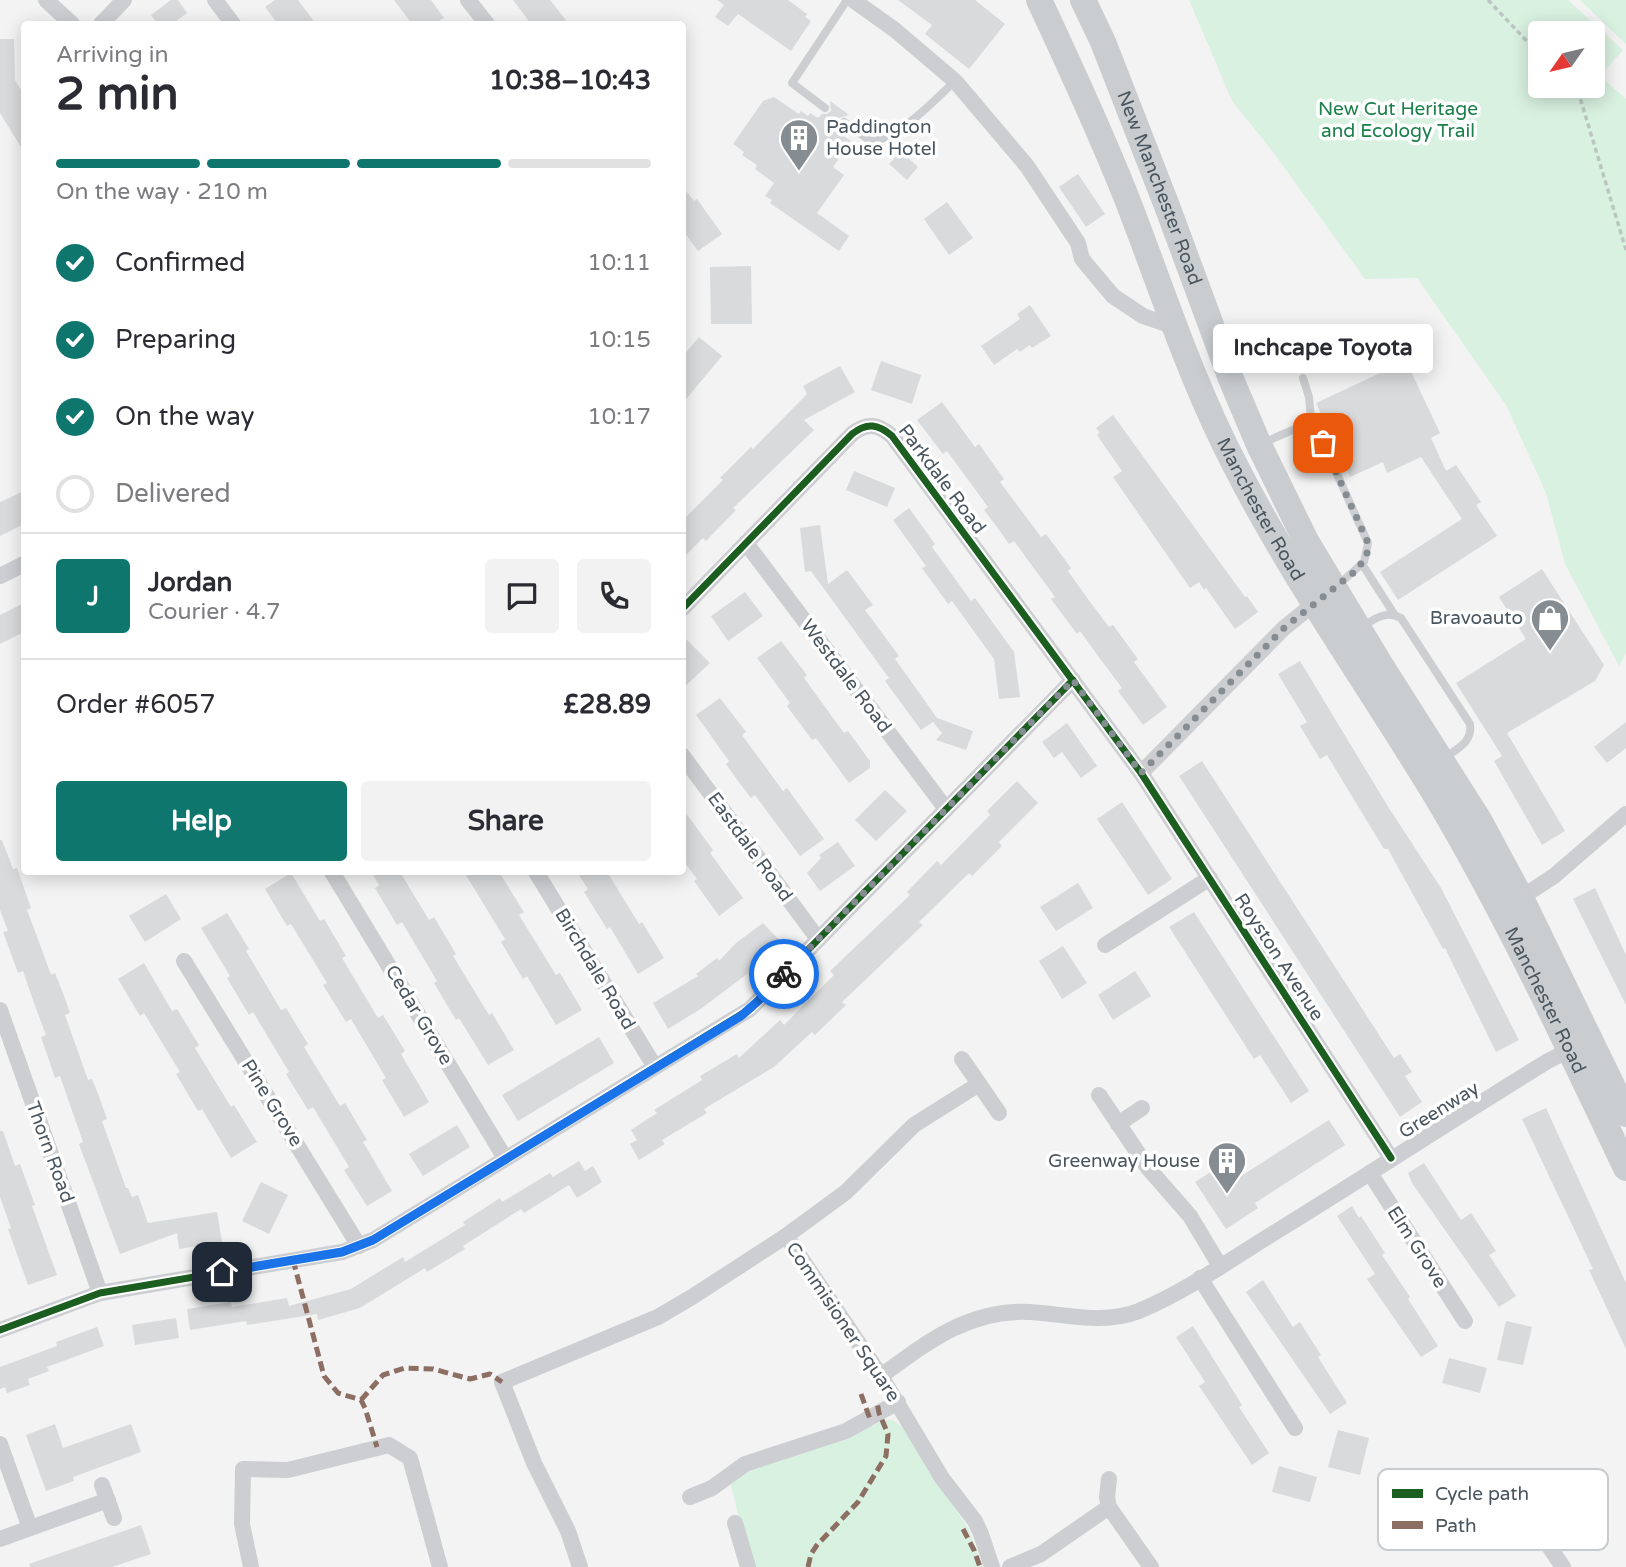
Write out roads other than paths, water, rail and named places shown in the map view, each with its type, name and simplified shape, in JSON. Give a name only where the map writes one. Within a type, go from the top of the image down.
[{"type":"main road","name":"New Manchester Road","points":[[1039,0],[1099,131],[1175,327]]},
{"type":"main road","name":"New Manchester Road","points":[[1083,0],[1162,193],[1231,379]]},
{"type":"main road","name":"Manchester Road","points":[[1175,327],[1209,411],[1285,556],[1325,596]]},
{"type":"main road","name":"Manchester Road","points":[[1231,379],[1306,541],[1325,596],[1431,766],[1510,904],[1580,1045],[1626,1168]]},
{"type":"main road","name":"Manchester Road","points":[[1580,1045],[1626,1114]]},
{"type":"street","points":[[46,0],[69,21]]},
{"type":"street","points":[[105,21],[124,0]]},
{"type":"street","points":[[215,0],[231,21]]},
{"type":"street","points":[[468,0],[485,21]]},
{"type":"street","points":[[853,0],[895,30],[955,81],[1027,166],[1078,243],[1082,259],[1112,296],[1143,316],[1175,327]]},
{"type":"street","name":"Parkdale Road","points":[[686,605],[852,434],[861,427],[871,425],[883,428],[892,436],[1141,773]]},
{"type":"street","name":"Westdale Road","points":[[746,543],[946,809]]},
{"type":"street","points":[[0,576],[21,566]]},
{"type":"street","points":[[1141,773],[1284,628],[1325,596]]},
{"type":"street","points":[[0,1330],[100,1293],[342,1252],[359,1246],[505,1158],[750,1009],[1073,680]]},
{"type":"street","name":"Eastdale Road","points":[[686,760],[818,939]]},
{"type":"street","name":"Royston Avenue","points":[[1141,773],[1391,1158]]},
{"type":"street","points":[[1510,904],[1554,876],[1626,814]]},
{"type":"street","name":"Cedar Grove","points":[[334,875],[505,1158]]},
{"type":"street","name":"Birchdale Road","points":[[538,875],[654,1067]]},
{"type":"street","points":[[1105,945],[1210,878]]},
{"type":"street","name":"Pine Grove","points":[[184,961],[359,1246]]},
{"type":"street","name":"Thorn Road","points":[[0,1010],[100,1293]]},
{"type":"street","name":"Greenway","points":[[881,1376],[949,1329],[979,1317],[1027,1312],[1114,1318],[1151,1305],[1220,1266],[1548,1061],[1580,1045]]},
{"type":"street","points":[[962,1059],[999,1113]]},
{"type":"street","points":[[786,1236],[846,1192],[914,1125],[979,1084]]},
{"type":"street","points":[[1099,1095],[1148,1168],[1190,1216],[1220,1266]]},
{"type":"street","points":[[1118,1124],[1142,1108]]},
{"type":"street","name":"Elm Grove","points":[[1370,1173],[1465,1321]]},
{"type":"street","name":"Commisioner Square","points":[[580,1567],[568,1531],[534,1463],[502,1382],[658,1317],[786,1236],[898,1402],[942,1478],[975,1521],[992,1567]]},
{"type":"street","points":[[1200,1278],[1295,1428]]},
{"type":"street","points":[[690,1497],[712,1488],[745,1464],[846,1431],[898,1402]]},
{"type":"street","points":[[0,1444],[30,1528]]},
{"type":"street","points":[[251,1567],[242,1524],[243,1469],[288,1470],[389,1445],[410,1458],[440,1567]]},
{"type":"street","points":[[1110,1479],[1107,1497],[1109,1507],[1151,1567]]},
{"type":"street","points":[[0,1539],[30,1528],[105,1492],[114,1518]]},
{"type":"street","points":[[1010,1567],[1041,1554],[1109,1507]]},
{"type":"street","points":[[735,1524],[748,1567]]},
{"type":"street","points":[[1551,1550],[1563,1567]]},
{"type":"lane","points":[[825,108],[792,83],[847,0]]},
{"type":"lane","points":[[844,122],[872,142],[885,139],[900,130],[955,81]]},
{"type":"lane","points":[[1303,378],[1309,397],[1308,428],[1323,443],[1368,543],[1362,564],[1325,596]]},
{"type":"lane","points":[[1259,444],[1308,428]]},
{"type":"lane","points":[[1362,564],[1394,614],[1407,626],[1470,724],[1471,731],[1466,742],[1431,766]]},
{"type":"lane","points":[[1349,635],[1378,617],[1394,614]]},
{"type":"place","name":"Paddington House Hotel","points":[[799,172]]},
{"type":"place","name":"Inchcape Toyota","points":[[1323,443]]},
{"type":"place","name":"Bravoauto","points":[[1550,652]]},
{"type":"place","name":"Greenway House","points":[[1227,1195]]},
{"type":"park label","name":"New Cut Heritage and Ecology Trail","points":[[1398,120]]}]
